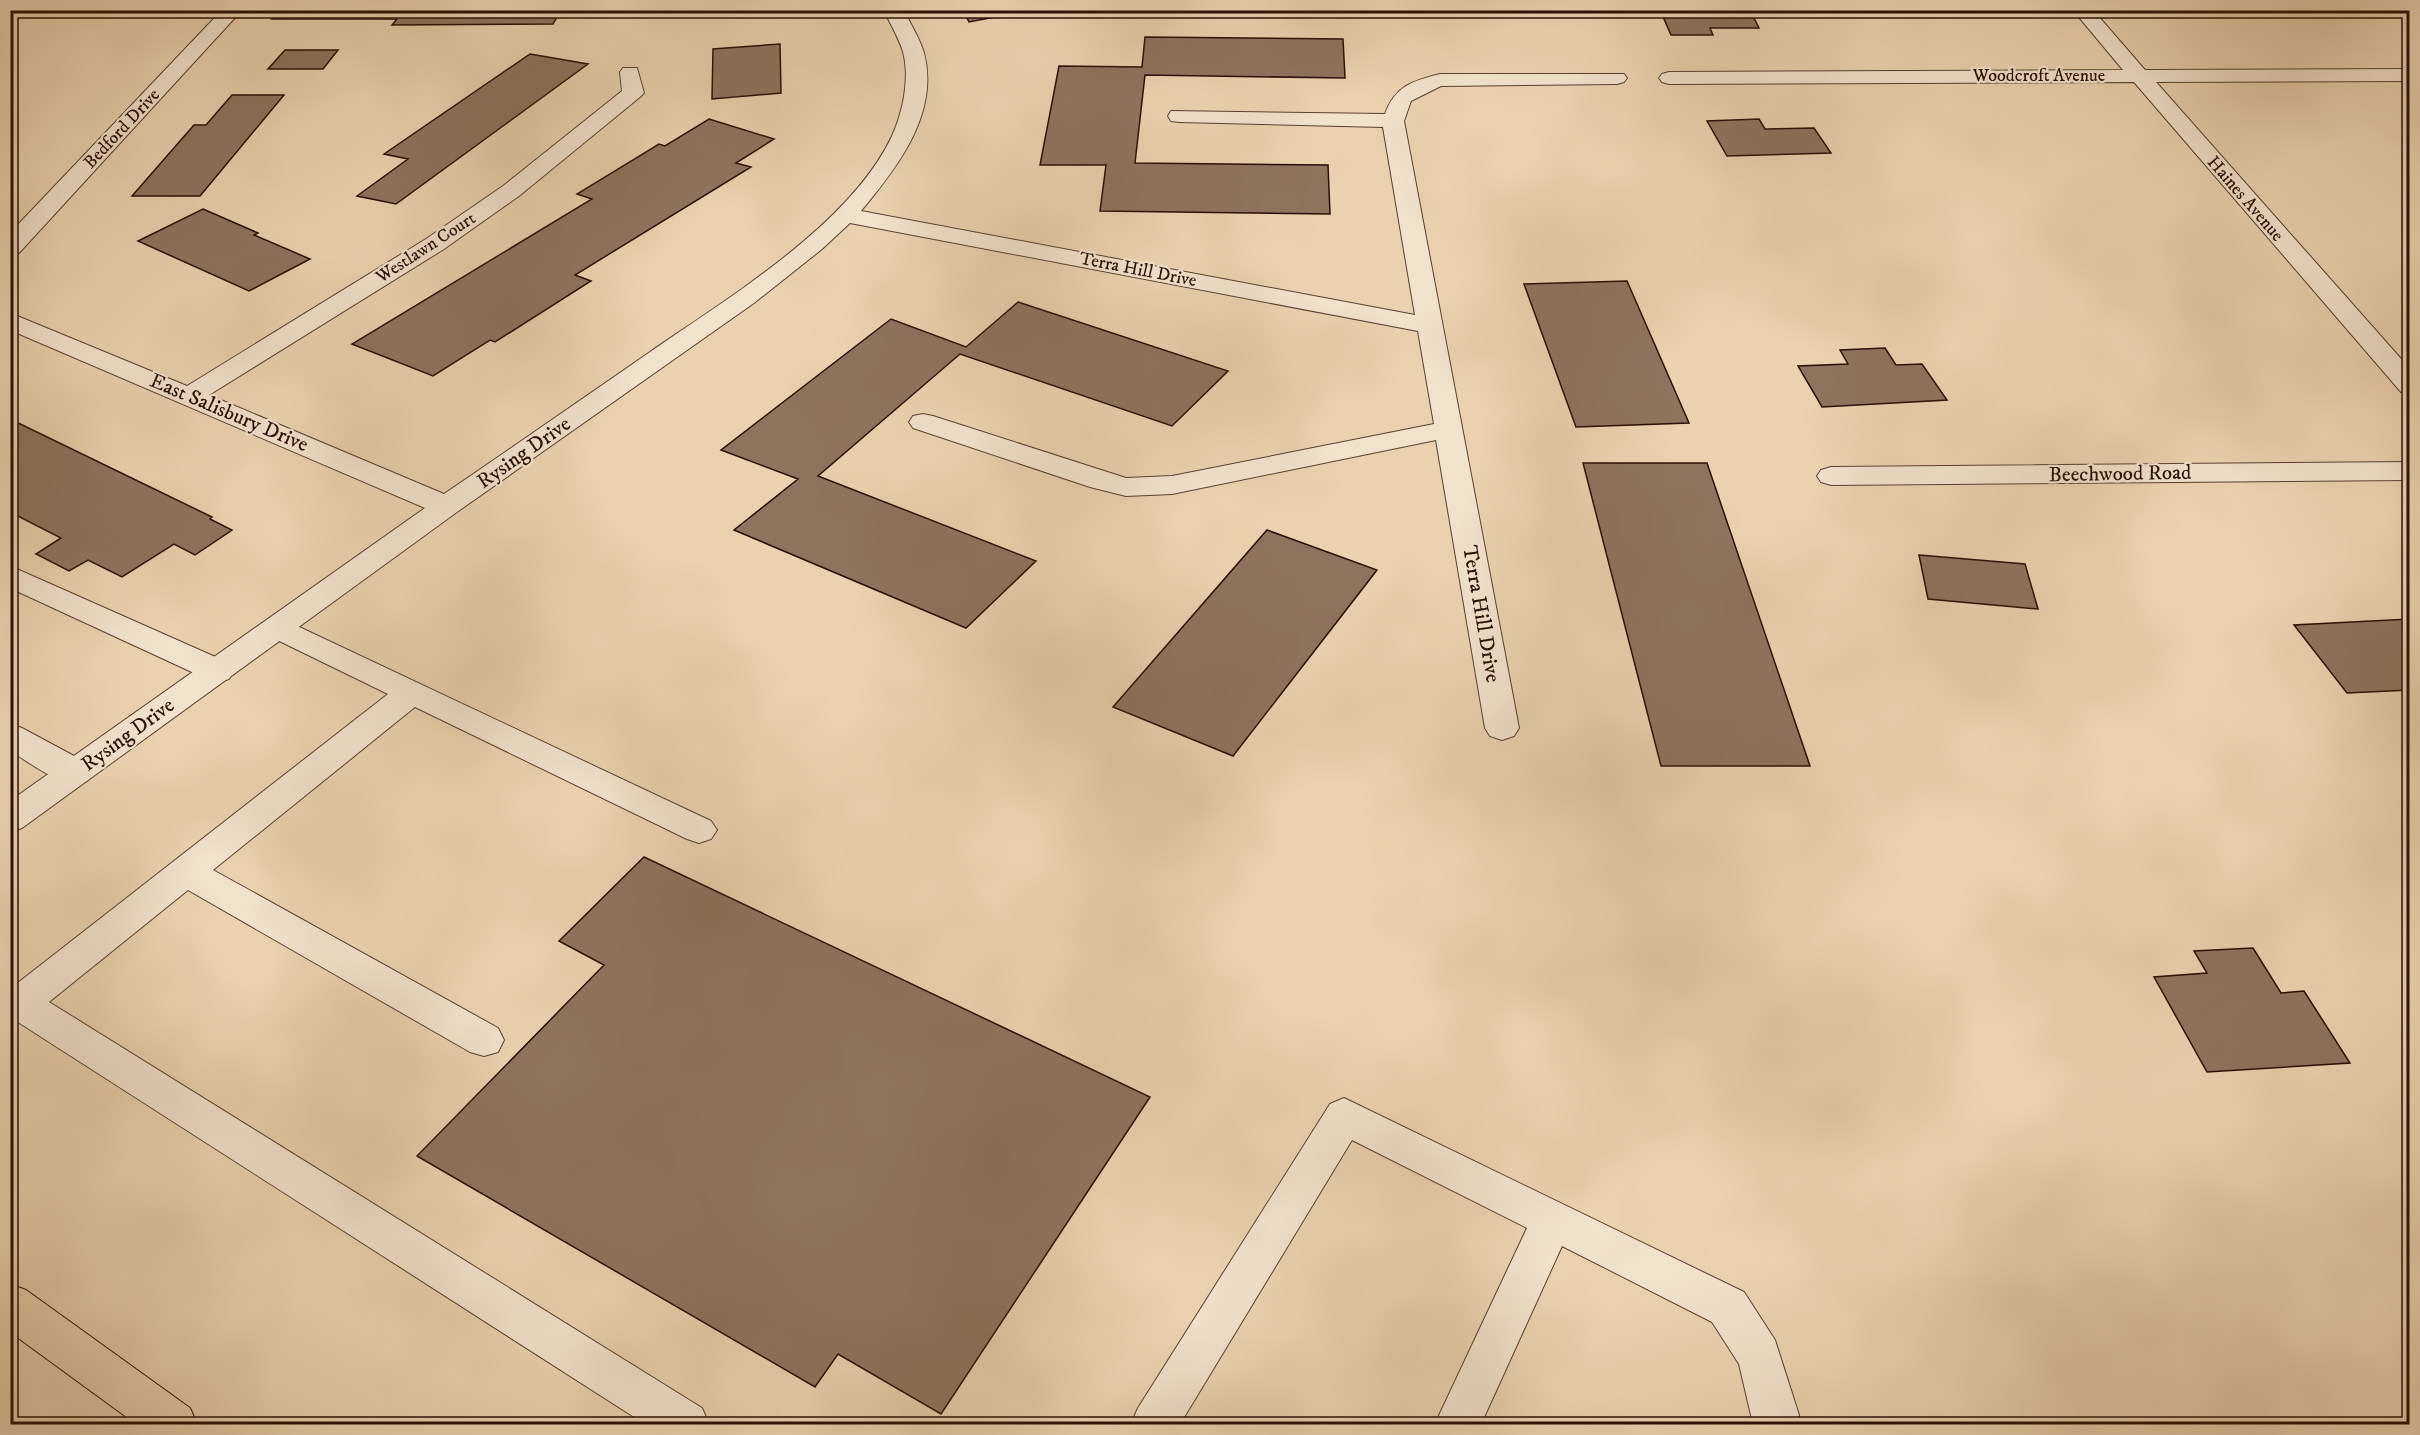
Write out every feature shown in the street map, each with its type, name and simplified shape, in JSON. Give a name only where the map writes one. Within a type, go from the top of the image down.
[{"type":"main road","points":[[10,1305],[174,1425]]},
{"type":"street","name":"Bedford Drive","points":[[10,248],[233,10]]},
{"type":"street","name":"Rysing Drive","points":[[10,819],[447,506],[745,298],[786,267],[847,215],[892,156],[914,107],[915,62],[910,41],[894,10]]},
{"type":"street","name":"Haines Avenue","points":[[2082,10],[2409,386]]},
{"type":"street","name":"Westlawn Court","points":[[189,396],[435,244],[511,191],[633,93],[630,72]]},
{"type":"street","name":"Woodcroft Avenue","points":[[1669,78],[2409,75]]},
{"type":"street","points":[[1179,116],[1393,121],[1401,98],[1423,85],[1440,80],[1617,78]]},
{"type":"street","name":"Terra Hill Drive","points":[[1393,121],[1502,728]]},
{"type":"street","name":"Terra Hill Drive","points":[[847,215],[1429,325]]},
{"type":"street","name":"East Salisbury Drive","points":[[10,321],[447,506]]},
{"type":"street","points":[[923,422],[1100,481],[1126,487],[1172,485],[1447,430]]},
{"type":"street","name":"Beechwood Road","points":[[1831,476],[2409,471]]},
{"type":"street","points":[[10,576],[218,670]]},
{"type":"street","points":[[278,628],[699,830]]},
{"type":"street","points":[[412,692],[20,1003],[686,1425]]},
{"type":"street","points":[[10,736],[75,772]]},
{"type":"street","points":[[186,872],[484,1040]]},
{"type":"street","points":[[1154,1425],[1344,1116],[1728,1307],[1760,1355],[1776,1415],[1776,1425]]},
{"type":"street","points":[[1458,1425],[1553,1219]]},
{"type":"building","points":[[280,10],[561,10],[553,24],[392,25],[397,19],[272,19]]},
{"type":"building","points":[[963,10],[1032,10],[969,22]]},
{"type":"building","points":[[1660,10],[1750,10],[1759,28],[1710,28],[1713,35],[1671,35]]},
{"type":"building","points":[[1145,37],[1343,39],[1345,78],[1145,75],[1135,163],[1328,165],[1330,214],[1100,211],[1106,165],[1040,165],[1059,66],[1142,67]]},
{"type":"building","points":[[780,44],[781,93],[712,99],[713,49]]},
{"type":"building","points":[[285,50],[338,50],[323,69],[268,69]]},
{"type":"building","points":[[530,54],[588,64],[396,204],[357,196],[408,159],[384,154]]},
{"type":"building","points":[[232,95],[284,95],[200,196],[132,196],[194,125],[206,125]]},
{"type":"building","points":[[709,119],[774,139],[736,163],[751,167],[575,275],[591,281],[495,342],[490,340],[433,376],[352,344],[592,199],[577,194],[659,144],[665,146]]},
{"type":"building","points":[[1759,119],[1765,129],[1814,128],[1831,153],[1727,156],[1707,121]]},
{"type":"building","points":[[203,209],[258,233],[254,235],[310,259],[249,291],[138,241]]},
{"type":"building","points":[[1627,281],[1689,423],[1576,427],[1524,284]]},
{"type":"building","points":[[1018,302],[1228,371],[1172,426],[960,354],[818,476],[1036,561],[966,628],[734,530],[798,479],[721,450],[891,319],[966,347]]},
{"type":"building","points":[[1885,348],[1896,365],[1922,364],[1947,400],[1822,407],[1798,366],[1848,364],[1840,350]]},
{"type":"building","points":[[10,419],[212,517],[210,519],[232,530],[195,555],[174,544],[122,577],[88,560],[69,571],[36,554],[61,538],[10,512]]},
{"type":"building","points":[[1583,463],[1707,463],[1810,766],[1661,766]]},
{"type":"building","points":[[1267,530],[1377,570],[1233,756],[1113,707]]},
{"type":"building","points":[[1919,555],[2025,564],[2038,609],[1928,599]]},
{"type":"building","points":[[2410,619],[2410,690],[2347,693],[2294,625]]},
{"type":"building","points":[[644,857],[1150,1097],[941,1414],[838,1354],[815,1387],[417,1156],[604,965],[559,941]]},
{"type":"building","points":[[2253,948],[2281,993],[2304,991],[2350,1063],[2207,1072],[2154,977],[2207,973],[2194,951]]}]
